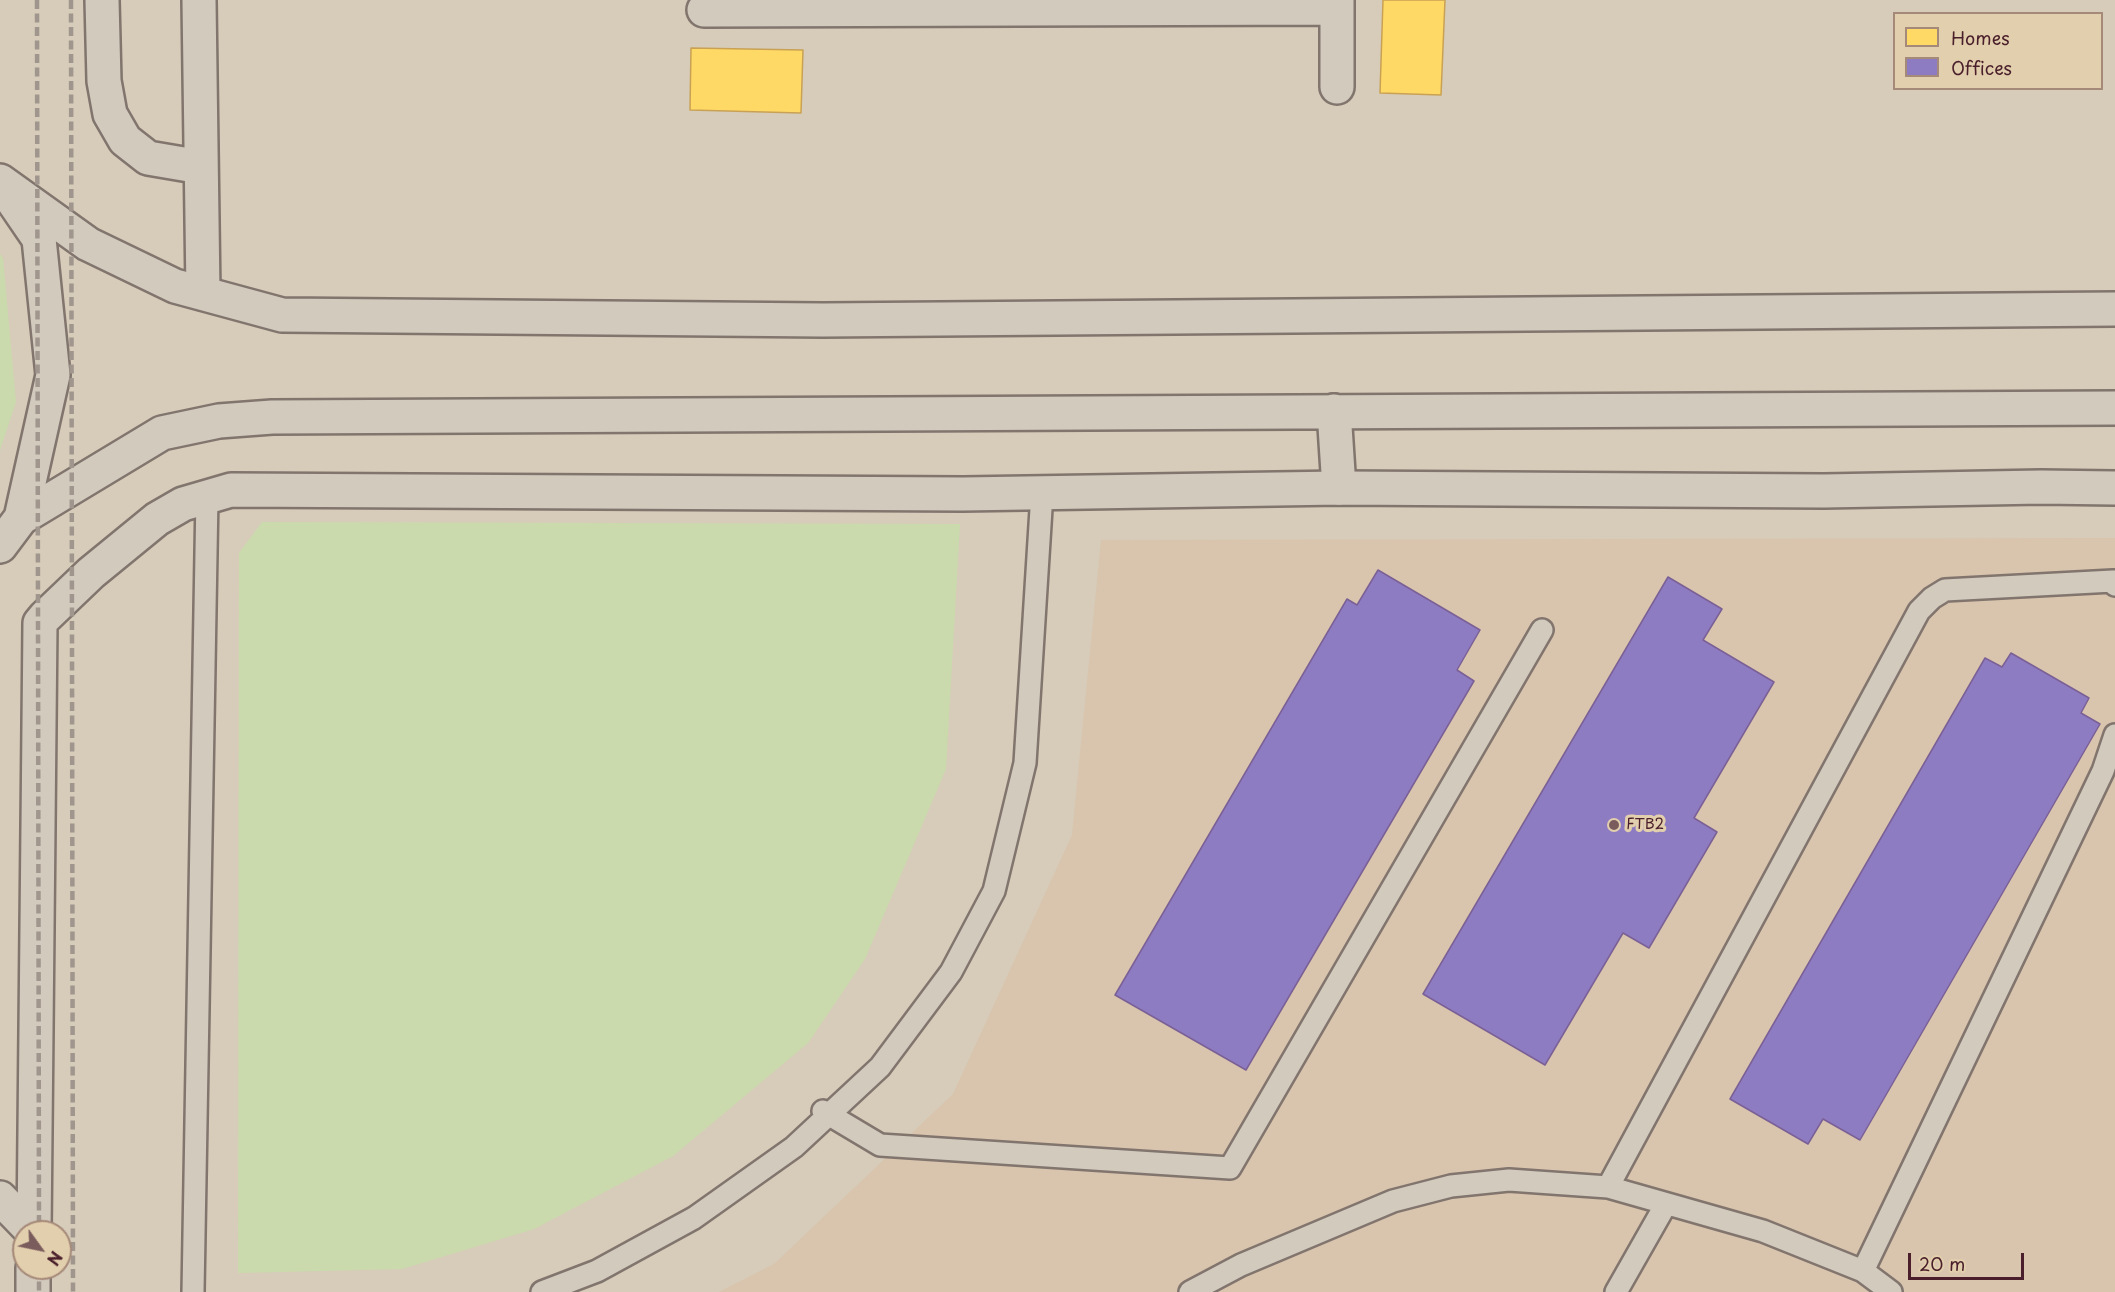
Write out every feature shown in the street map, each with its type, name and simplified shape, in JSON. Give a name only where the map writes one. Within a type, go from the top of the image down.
[{"type":"street","points":[[102,0],[104,81],[110,114],[125,140],[148,158],[201,167]]},
{"type":"street","points":[[200,0],[203,294]]},
{"type":"street","points":[[704,10],[793,5],[1337,4],[1337,87]]},
{"type":"street","points":[[0,181],[88,244],[175,286],[282,315],[822,320],[2115,309]]},
{"type":"street","points":[[0,181],[39,239],[53,375],[21,518]]},
{"type":"street","points":[[0,546],[21,518],[162,433],[219,421],[272,417],[2115,408]]},
{"type":"street","points":[[1334,411],[1339,488]]},
{"type":"street","points":[[34,1220],[40,623],[91,573],[157,519],[183,504],[207,495],[231,490],[1042,493],[1339,488],[1824,491],[2115,488]]},
{"type":"street","points":[[0,1198],[22,1220]]},
{"type":"lane","points":[[542,1292],[597,1271],[694,1218],[794,1147],[826,1113],[880,1067],[951,972],[994,891],[1024,763],[1042,493]]},
{"type":"lane","points":[[194,1292],[207,495]]},
{"type":"lane","points":[[1608,1187],[1919,611],[1932,598],[1945,590],[2113,581],[2115,585]]},
{"type":"lane","points":[[826,1113],[880,1146],[1230,1168],[1542,630]]},
{"type":"lane","points":[[1863,1271],[2103,771],[2115,735]]},
{"type":"lane","points":[[1190,1292],[1241,1265],[1393,1202],[1451,1186],[1509,1179],[1608,1187],[1763,1231],[1863,1271],[1891,1292]]},
{"type":"lane","points":[[1616,1292],[1666,1204]]},
{"type":"shaded area","points":[[2115,538],[2115,1292],[719,1292],[774,1264],[953,1094],[1072,835],[1101,540]]},
{"type":"green space","points":[[0,254],[3,258],[16,402],[0,450]]},
{"type":"green space","points":[[262,522],[960,524],[946,769],[865,959],[808,1043],[673,1156],[534,1229],[402,1269],[238,1273],[239,553]]},
{"type":"building: Homes","points":[[1383,0],[1445,0],[1441,95],[1380,93]]},
{"type":"building: Homes","points":[[691,48],[803,50],[801,113],[690,110]]},
{"type":"building: Offices","points":[[1378,570],[1480,630],[1457,670],[1474,681],[1246,1070],[1115,995],[1347,599],[1357,605]]},
{"type":"building: Offices","name":"FTB2","points":[[1668,577],[1722,609],[1703,640],[1774,682],[1694,818],[1717,832],[1649,948],[1623,933],[1545,1065],[1423,994]]},
{"type":"building: Offices","points":[[2011,653],[2089,698],[2081,713],[2100,724],[1860,1140],[1823,1119],[1808,1144],[1730,1099],[1985,658],[2002,667]]},
{"type":"railway","points":[[37,0],[39,1220]]},
{"type":"railway","points":[[71,0],[73,1292]]},
{"type":"railway","points":[[39,1280],[39,1292]]},
{"type":"place","name":"FTB2","points":[[1614,825]]}]
